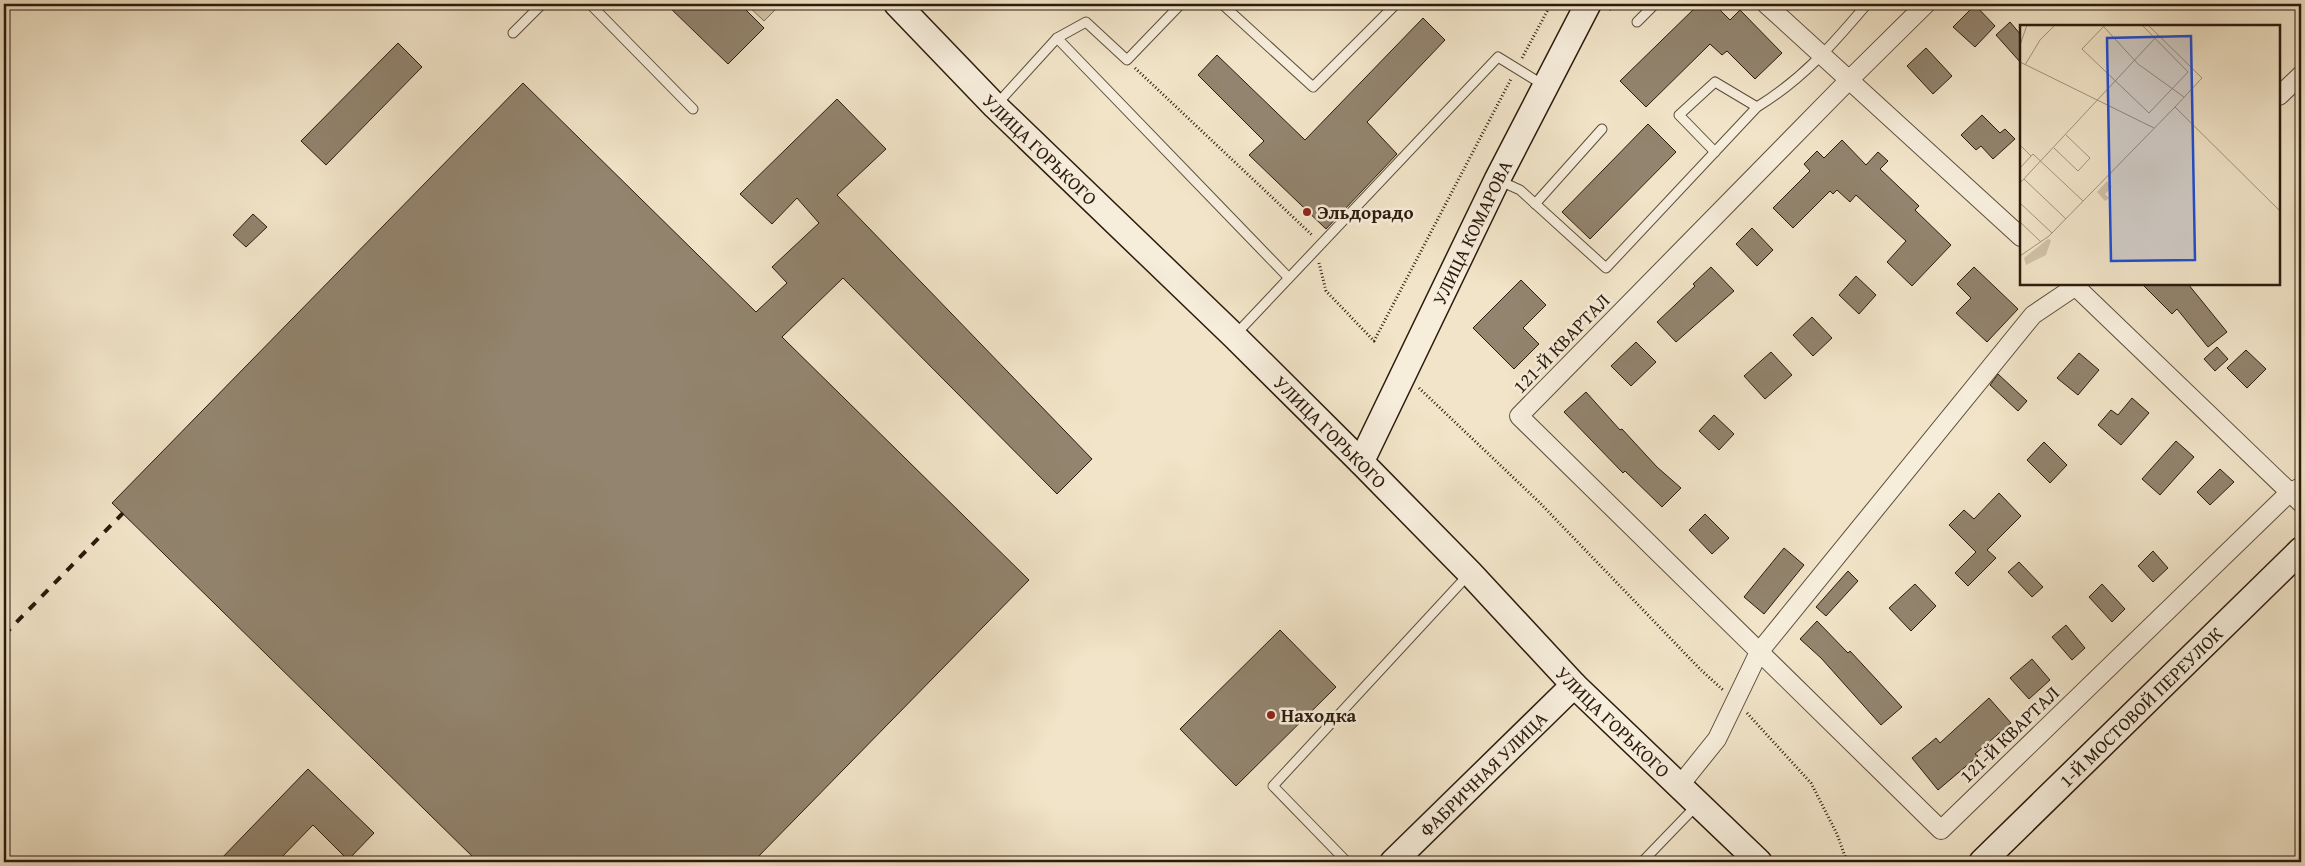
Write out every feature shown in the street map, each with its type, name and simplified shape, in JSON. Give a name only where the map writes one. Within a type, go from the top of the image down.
[{"type":"street","name":"УЛИЦА ГОРЬКОГО","points":[[897,4],[995,106],[1234,336],[1361,462],[1470,573],[1574,685],[1759,862]]},
{"type":"street","name":"УЛИЦА КОМАРОВА","points":[[1361,462],[1497,180],[1588,4]]},
{"type":"street","points":[[1766,4],[1848,81],[2020,236]]},
{"type":"street","points":[[1848,81],[1926,4]]},
{"type":"street","points":[[2280,95],[2301,74]]},
{"type":"street","name":"121-Й КВАРТАЛ","points":[[1848,81],[1519,416],[1941,830],[2298,494]]},
{"type":"street","points":[[1680,785],[1717,740],[1759,652],[2033,315],[2076,285],[2298,494]]},
{"type":"street","name":"1-Й МОСТОВОЙ ПЕРЕУЛОК","points":[[1982,862],[2301,550]]},
{"type":"street","name":"ФАБРИЧНАЯ УЛИЦА","points":[[1393,862],[1574,685]]},
{"type":"lane","points":[[513,33],[542,4]]},
{"type":"lane","points":[[590,4],[693,109]]},
{"type":"lane","points":[[995,106],[1057,38],[1086,22],[1127,60],[1181,4]]},
{"type":"lane","points":[[1222,4],[1313,87],[1396,4]]},
{"type":"lane","points":[[1637,22],[1655,4]]},
{"type":"lane","points":[[1497,180],[1520,190],[1606,268],[1758,107],[1786,89],[1821,56],[1867,4]]},
{"type":"lane","points":[[1057,38],[1288,277]]},
{"type":"lane","points":[[1234,336],[1498,57],[1546,87]]},
{"type":"lane","points":[[1714,152],[1679,115],[1715,82],[1758,107]]},
{"type":"lane","points":[[1535,204],[1602,129]]},
{"type":"lane","points":[[1347,862],[1273,786],[1470,573]]},
{"type":"lane","points":[[1642,862],[1698,803]]},
{"type":"path","points":[[1127,60],[1312,235],[1326,291],[1374,341],[1550,4]]},
{"type":"path","points":[[1418,387],[1539,502],[1811,782],[1837,834],[1847,862]]},
{"type":"shaded area","points":[[746,4],[781,4],[764,21]]},
{"type":"building","points":[[666,4],[740,4],[764,28],[728,64]]},
{"type":"building","points":[[1699,4],[1714,4],[1730,20],[1740,10],[1782,53],[1755,79],[1727,51],[1722,55],[1710,44],[1646,107],[1620,81]]},
{"type":"building","points":[[1975,5],[1995,26],[1975,47],[1953,27]]},
{"type":"building","points":[[1423,18],[1445,40],[1367,122],[1397,154],[1326,229],[1249,155],[1264,141],[1198,75],[1217,55],[1305,140]]},
{"type":"building","points":[[2010,22],[2020,34],[2020,62],[1996,35]]},
{"type":"building","points":[[398,43],[422,67],[326,165],[301,141]]},
{"type":"building","points":[[1926,48],[1952,76],[1933,94],[1907,66]]},
{"type":"building","points":[[523,83],[756,312],[787,283],[772,267],[819,223],[797,198],[772,224],[740,194],[837,99],[886,149],[837,195],[1092,459],[1057,494],[843,278],[782,337],[1029,580],[753,862],[478,862],[112,503]]},
{"type":"building","points":[[1982,115],[2000,133],[2005,129],[2015,139],[1993,159],[1981,146],[1976,150],[1961,135]]},
{"type":"building","points":[[1648,124],[1676,152],[1590,239],[1562,212]]},
{"type":"building","points":[[1842,140],[1866,165],[1878,152],[1888,161],[1880,169],[1919,206],[1915,210],[1951,245],[1912,286],[1887,262],[1906,241],[1856,195],[1850,202],[1837,190],[1833,194],[1830,191],[1793,228],[1773,208],[1810,171],[1804,164],[1817,151],[1824,158]]},
{"type":"building","points":[[253,214],[267,227],[246,247],[233,235]]},
{"type":"building","points":[[1752,228],[1773,250],[1757,266],[1736,244]]},
{"type":"building","points":[[1711,267],[1734,291],[1676,342],[1657,322],[1695,286],[1693,284]]},
{"type":"building","points":[[1974,267],[2018,309],[1987,342],[1956,313],[1971,298],[1957,284]]},
{"type":"building","points":[[1856,276],[1876,295],[1859,314],[1839,295]]},
{"type":"building","points":[[1521,280],[1546,305],[1523,328],[1539,344],[1514,369],[1473,328]]},
{"type":"building","points":[[2143,285],[2189,285],[2227,332],[2208,347],[2177,309],[2172,314]]},
{"type":"building","points":[[1812,317],[1832,338],[1813,356],[1793,335]]},
{"type":"building","points":[[1636,342],[1656,362],[1631,386],[1611,366]]},
{"type":"building","points":[[2217,347],[2228,359],[2215,371],[2204,359]]},
{"type":"building","points":[[2246,350],[2266,369],[2247,388],[2227,368]]},
{"type":"building","points":[[1771,352],[1792,375],[1765,399],[1744,376]]},
{"type":"building","points":[[2079,353],[2099,370],[2078,395],[2057,378]]},
{"type":"building","points":[[1998,374],[2027,401],[2018,411],[1990,385]]},
{"type":"building","points":[[1586,392],[1620,430],[1622,429],[1657,467],[1681,488],[1662,507],[1625,471],[1623,473],[1564,412]]},
{"type":"building","points":[[2132,398],[2149,413],[2121,445],[2098,425],[2111,410],[2118,415]]},
{"type":"building","points":[[1714,415],[1734,434],[1719,450],[1699,431]]},
{"type":"building","points":[[2176,441],[2194,457],[2160,495],[2142,479]]},
{"type":"building","points":[[2044,442],[2067,465],[2050,483],[2027,460]]},
{"type":"building","points":[[2220,469],[2234,482],[2210,505],[2197,492]]},
{"type":"building","points":[[1999,493],[2021,516],[1987,550],[1996,558],[1968,586],[1955,573],[1976,552],[1949,525],[1964,510],[1974,519]]},
{"type":"building","points":[[1705,514],[1729,538],[1712,554],[1689,530]]},
{"type":"building","points":[[1784,548],[1804,565],[1764,614],[1744,597]]},
{"type":"building","points":[[2153,551],[2168,568],[2153,582],[2138,566]]},
{"type":"building","points":[[2019,562],[2043,587],[2032,597],[2008,572]]},
{"type":"building","points":[[1848,571],[1858,581],[1826,616],[1816,607]]},
{"type":"building","points":[[1915,584],[1936,606],[1911,631],[1889,608]]},
{"type":"building","points":[[2102,584],[2125,609],[2112,622],[2089,597]]},
{"type":"building","points":[[1817,621],[1848,653],[1850,651],[1902,707],[1881,725],[1821,658],[1800,639]]},
{"type":"building","points":[[2066,625],[2085,648],[2072,660],[2052,637]]},
{"type":"building","points":[[1280,630],[1336,687],[1236,786],[1180,729]]},
{"type":"building","points":[[2032,659],[2050,680],[2029,699],[2010,678]]},
{"type":"building","points":[[1989,698],[2011,723],[1975,754],[1978,756],[1938,790],[1912,758],[1936,738],[1940,743]]},
{"type":"building","points":[[308,769],[374,833],[348,860],[313,825],[277,862],[218,862]]},
{"type":"railway","points":[[4,635],[123,513]]},
{"type":"place","name":"Эльдорадо","points":[[1307,212]]},
{"type":"place","name":"Находка","points":[[1271,715]]}]
